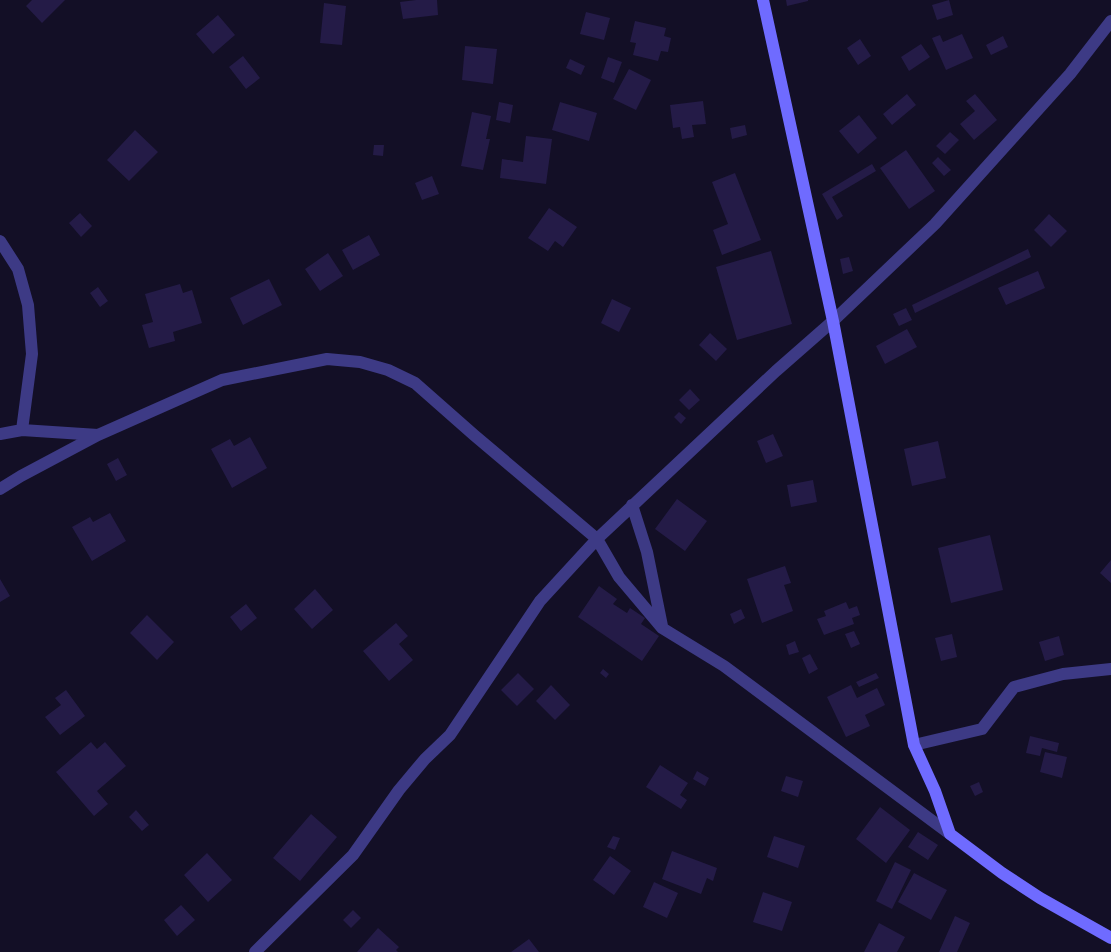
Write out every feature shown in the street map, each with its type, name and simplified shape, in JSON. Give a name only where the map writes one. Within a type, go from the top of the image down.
[{"type":"street","points":[[762,0],[833,321],[914,745],[935,791],[950,834]]},
{"type":"street","points":[[255,952],[353,855],[398,790],[425,759],[450,735],[540,601],[597,539],[935,224],[1070,74],[1111,21]]},
{"type":"street","points":[[0,241],[18,269],[28,305],[32,354],[22,430]]},
{"type":"street","points":[[0,489],[98,435],[222,380],[327,359],[360,362],[388,370],[415,383],[597,539],[618,577],[662,628],[724,666],[1002,873],[1040,898],[1111,938]]},
{"type":"street","points":[[0,434],[22,430],[98,435]]},
{"type":"street","points":[[632,505],[647,552],[662,628]]},
{"type":"street","points":[[914,745],[982,729],[1014,688],[1063,674],[1111,669]]},
{"type":"building","points":[[32,0],[65,0],[42,23],[26,6]]},
{"type":"building","points":[[437,0],[438,15],[403,19],[400,2]]},
{"type":"building","points":[[786,0],[808,0],[808,1],[787,6]]},
{"type":"building","points":[[949,0],[953,15],[937,20],[932,5]]},
{"type":"building","points":[[324,3],[346,6],[342,45],[320,43]]},
{"type":"building","points":[[586,12],[610,18],[604,40],[580,34]]},
{"type":"building","points":[[218,15],[235,35],[213,54],[196,34]]},
{"type":"building","points":[[635,21],[666,28],[664,36],[671,38],[668,52],[661,51],[658,61],[633,55],[636,43],[630,42]]},
{"type":"building","points":[[962,34],[973,58],[946,70],[932,38],[940,35],[943,42]]},
{"type":"building","points":[[1003,36],[1008,47],[991,55],[986,45]]},
{"type":"building","points":[[860,39],[871,56],[858,65],[847,48]]},
{"type":"building","points":[[921,44],[930,57],[909,71],[901,57]]},
{"type":"building","points":[[465,46],[497,49],[493,84],[462,80]]},
{"type":"building","points":[[243,56],[260,78],[246,89],[229,67]]},
{"type":"building","points":[[608,57],[622,62],[614,83],[601,78]]},
{"type":"building","points":[[570,59],[585,66],[581,75],[566,68]]},
{"type":"building","points":[[629,69],[651,80],[636,110],[613,99]]},
{"type":"building","points":[[907,94],[916,105],[892,125],[883,114]]},
{"type":"building","points":[[975,94],[997,120],[974,140],[960,124],[975,111],[966,101]]},
{"type":"building","points":[[703,101],[706,124],[692,125],[694,137],[682,139],[680,127],[673,128],[670,105]]},
{"type":"building","points":[[499,102],[513,105],[510,123],[496,120]]},
{"type":"building","points":[[560,102],[597,113],[589,141],[552,130]]},
{"type":"building","points":[[472,112],[491,116],[486,139],[490,139],[483,170],[461,166]]},
{"type":"building","points":[[859,115],[877,138],[858,154],[839,131]]},
{"type":"building","points":[[745,125],[747,135],[732,139],[730,128]]},
{"type":"building","points":[[135,130],[158,152],[129,181],[107,160]]},
{"type":"building","points":[[950,132],[959,140],[945,154],[936,146]]},
{"type":"building","points":[[526,136],[552,139],[546,184],[500,178],[502,159],[523,162]]},
{"type":"building","points":[[374,145],[384,145],[383,156],[373,155]]},
{"type":"building","points":[[906,150],[935,191],[909,209],[880,168]]},
{"type":"building","points":[[938,157],[951,170],[944,176],[932,163]]},
{"type":"building","points":[[872,164],[876,171],[832,197],[843,216],[837,220],[822,194]]},
{"type":"building","points":[[735,173],[761,240],[722,255],[713,230],[728,224],[712,182]]},
{"type":"building","points":[[432,176],[439,194],[422,200],[415,183]]},
{"type":"building","points":[[549,208],[577,227],[563,247],[555,241],[548,251],[528,238]]},
{"type":"building","points":[[80,213],[92,226],[81,237],[69,223]]},
{"type":"building","points":[[1049,214],[1067,231],[1051,247],[1034,230]]},
{"type":"building","points":[[369,235],[380,255],[353,270],[342,250]]},
{"type":"building","points":[[1028,249],[1031,257],[915,313],[912,305]]},
{"type":"building","points":[[771,251],[792,324],[737,340],[716,267]]},
{"type":"building","points":[[328,253],[343,276],[320,291],[305,269]]},
{"type":"building","points":[[849,257],[853,271],[843,274],[840,259]]},
{"type":"building","points":[[1038,271],[1045,288],[1006,305],[998,288]]},
{"type":"building","points":[[269,279],[282,305],[243,325],[230,298]]},
{"type":"building","points":[[180,284],[183,293],[192,290],[202,323],[173,332],[175,341],[149,348],[142,325],[153,322],[145,294]]},
{"type":"building","points":[[98,287],[108,301],[100,307],[90,293]]},
{"type":"building","points":[[612,299],[631,308],[619,332],[601,323]]},
{"type":"building","points":[[906,308],[912,320],[899,326],[893,314]]},
{"type":"building","points":[[907,329],[917,347],[885,364],[876,346]]},
{"type":"building","points":[[710,333],[727,349],[716,361],[699,345]]},
{"type":"building","points":[[690,389],[700,400],[689,410],[679,400]]},
{"type":"building","points":[[679,412],[686,418],[681,424],[674,417]]},
{"type":"building","points":[[773,434],[783,456],[766,463],[757,441]]},
{"type":"building","points":[[250,437],[267,468],[232,488],[211,449],[230,439],[234,446]]},
{"type":"building","points":[[938,441],[946,478],[912,486],[904,449]]},
{"type":"building","points":[[118,458],[127,475],[116,481],[107,464]]},
{"type":"building","points":[[813,480],[817,502],[791,507],[787,485]]},
{"type":"building","points":[[677,499],[707,521],[685,551],[655,529]]},
{"type":"building","points":[[110,513],[126,541],[92,561],[72,527],[90,517],[93,522]]},
{"type":"building","points":[[990,535],[1003,590],[951,603],[938,548]]},
{"type":"building","points":[[1111,560],[1111,583],[1100,573]]},
{"type":"building","points":[[785,566],[791,583],[784,585],[793,611],[762,623],[747,579]]},
{"type":"building","points":[[0,579],[10,596],[0,602]]},
{"type":"building","points":[[599,586],[617,599],[613,604],[627,613],[630,608],[645,618],[641,624],[659,636],[642,661],[578,617]]},
{"type":"building","points":[[315,589],[333,610],[312,629],[294,609]]},
{"type":"building","points":[[846,602],[849,609],[857,606],[860,615],[852,618],[854,624],[824,635],[817,619],[826,616],[824,611]]},
{"type":"building","points":[[246,604],[257,618],[241,631],[230,617]]},
{"type":"building","points":[[741,609],[745,618],[734,624],[730,614]]},
{"type":"building","points":[[147,615],[174,642],[157,660],[130,633]]},
{"type":"building","points":[[396,623],[408,636],[399,644],[413,660],[389,681],[363,651]]},
{"type":"building","points":[[854,631],[860,644],[851,648],[845,634]]},
{"type":"building","points":[[952,634],[957,657],[941,661],[935,638]]},
{"type":"building","points":[[1059,636],[1064,655],[1045,661],[1039,642]]},
{"type":"building","points":[[795,641],[799,652],[789,655],[786,645]]},
{"type":"building","points":[[810,654],[818,669],[809,674],[802,658]]},
{"type":"building","points":[[603,669],[609,674],[606,678],[600,673]]},
{"type":"building","points":[[518,673],[534,689],[517,706],[501,690]]},
{"type":"building","points":[[876,673],[879,678],[859,687],[856,682]]},
{"type":"building","points":[[551,685],[570,705],[555,720],[536,701]]},
{"type":"building","points":[[851,685],[857,698],[877,688],[885,705],[865,715],[870,726],[846,737],[827,697]]},
{"type":"building","points":[[66,690],[85,716],[60,735],[45,717],[61,705],[55,698]]},
{"type":"building","points":[[1030,736],[1059,743],[1057,752],[1042,748],[1040,756],[1026,753]]},
{"type":"building","points":[[91,742],[97,749],[105,742],[126,766],[97,791],[108,804],[94,816],[56,772]]},
{"type":"building","points":[[1045,752],[1067,757],[1062,778],[1040,772]]},
{"type":"building","points":[[660,765],[688,783],[680,795],[687,800],[681,809],[646,787]]},
{"type":"building","points":[[697,771],[709,778],[705,786],[693,779]]},
{"type":"building","points":[[786,776],[803,781],[798,797],[781,791]]},
{"type":"building","points":[[979,782],[983,792],[975,796],[970,786]]},
{"type":"building","points":[[880,807],[910,830],[886,863],[856,839]]},
{"type":"building","points":[[136,810],[149,825],[142,831],[129,817]]},
{"type":"building","points":[[311,814],[337,837],[300,881],[273,858]]},
{"type":"building","points":[[918,832],[938,845],[928,860],[908,847]]},
{"type":"building","points":[[613,836],[620,838],[615,850],[607,847]]},
{"type":"building","points":[[774,836],[805,846],[798,868],[767,857]]},
{"type":"building","points":[[672,851],[717,868],[713,881],[707,878],[701,894],[662,879]]},
{"type":"building","points":[[207,853],[232,880],[208,902],[184,875]]},
{"type":"building","points":[[610,856],[631,871],[614,895],[593,880]]},
{"type":"building","points":[[895,862],[911,870],[892,909],[876,901]]},
{"type":"building","points":[[914,873],[947,890],[931,920],[898,902]]},
{"type":"building","points":[[654,882],[678,893],[667,918],[643,907]]},
{"type":"building","points":[[763,892],[792,902],[782,931],[753,922]]},
{"type":"building","points":[[181,905],[195,920],[177,936],[164,920]]},
{"type":"building","points":[[353,910],[361,918],[351,928],[343,920]]},
{"type":"building","points":[[955,916],[970,923],[957,952],[939,952]]},
{"type":"building","points":[[879,923],[905,937],[897,952],[864,952]]},
{"type":"building","points":[[378,928],[399,947],[396,950],[398,952],[357,952]]},
{"type":"building","points":[[529,939],[539,952],[511,952]]}]
